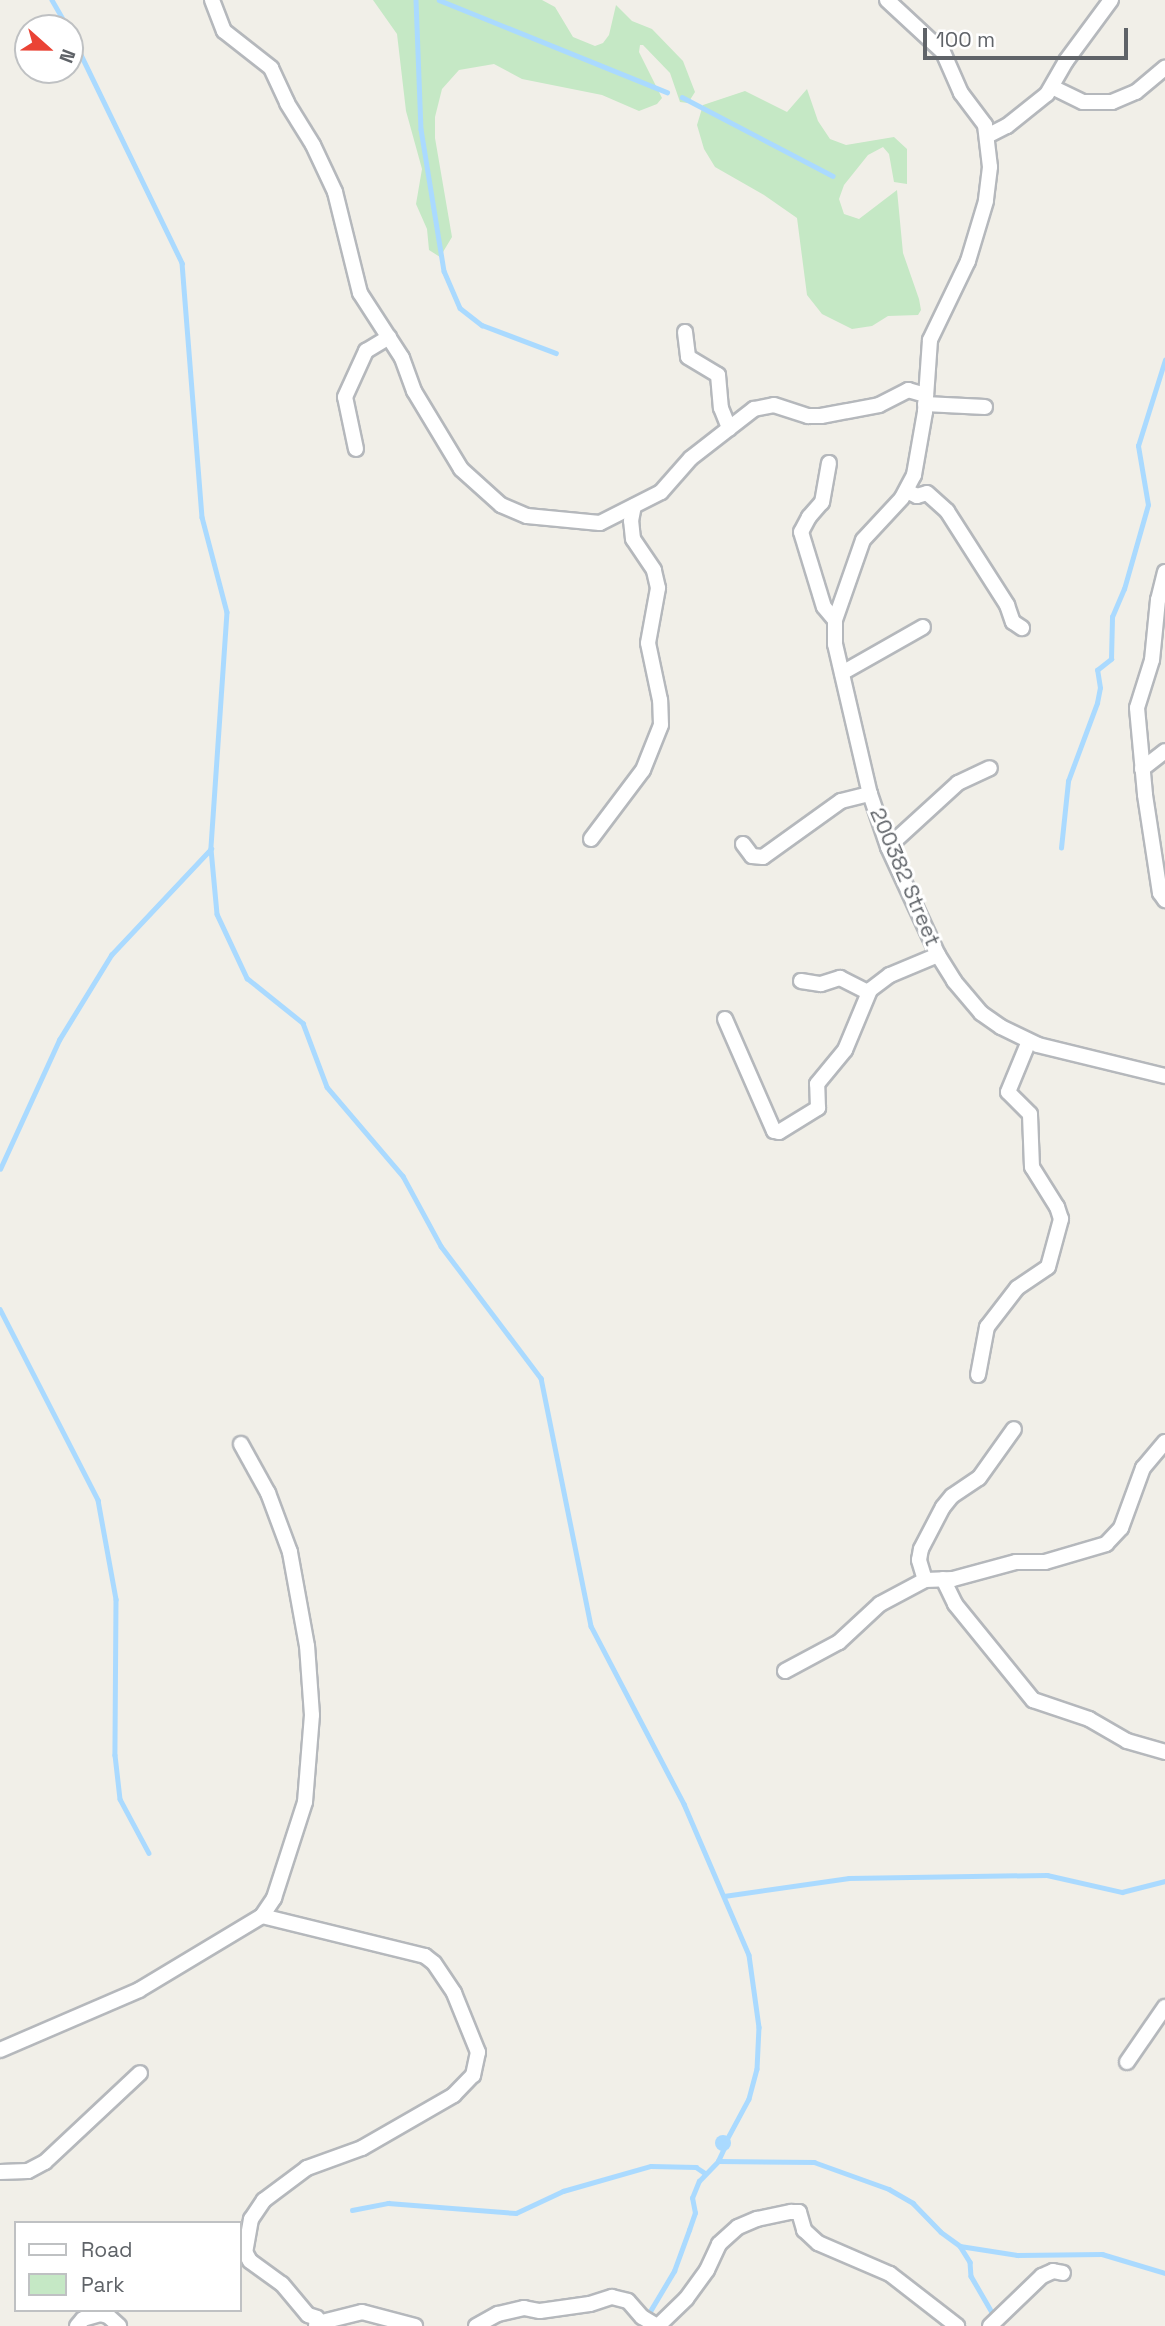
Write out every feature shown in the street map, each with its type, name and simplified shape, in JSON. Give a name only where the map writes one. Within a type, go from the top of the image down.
[{"type":"street","points":[[212,0],[224,32],[271,68],[287,103],[313,145],[338,202],[360,293],[402,358],[414,391],[455,460],[476,485],[501,505],[527,516],[587,524],[600,523],[661,492],[691,458],[754,409],[765,405],[785,407],[815,416],[879,405],[908,390],[925,399],[985,407]]},
{"type":"street","points":[[887,0],[943,52],[955,81],[985,125],[990,167],[986,201],[968,261],[930,340],[918,465],[907,491],[917,496],[927,493],[947,511],[1007,605],[1013,622],[1022,628]]},
{"type":"street","points":[[987,136],[1007,126],[1052,87],[1066,61],[1111,0]]},
{"type":"street","points":[[1052,87],[1083,102],[1112,102],[1136,92],[1165,68]]},
{"type":"street","points":[[685,332],[688,357],[718,375],[721,408],[729,428]]},
{"type":"street","points":[[356,449],[345,397],[366,351],[389,337]]},
{"type":"street","points":[[829,463],[822,502],[801,532],[824,607],[835,620]]},
{"type":"street","name":"200382 Street","points":[[907,491],[863,540],[835,620],[835,644],[870,794],[888,847],[939,955],[954,981],[981,1013],[1029,1041],[1165,1076]]},
{"type":"street","points":[[591,839],[643,770],[661,725],[660,700],[648,643],[657,588],[654,570],[633,539],[634,506]]},
{"type":"street","points":[[1165,572],[1158,600],[1157,637],[1137,708],[1142,769],[1160,893],[1165,900]]},
{"type":"street","points":[[842,673],[923,627]]},
{"type":"street","points":[[1142,769],[1165,751]]},
{"type":"street","points":[[888,847],[958,783],[990,768]]},
{"type":"street","points":[[743,844],[752,856],[763,857],[841,801],[870,794]]},
{"type":"street","points":[[725,1019],[774,1130],[779,1132],[818,1108],[817,1084],[845,1050],[869,992],[890,975],[939,955]]},
{"type":"street","points":[[801,981],[821,984],[840,978],[869,992]]},
{"type":"street","points":[[978,1375],[987,1327],[1017,1288],[1048,1267],[1061,1219],[1057,1207],[1032,1167],[1030,1114],[1008,1092],[1010,1081],[1029,1041]]},
{"type":"street","points":[[925,1580],[919,1560],[921,1549],[939,1514],[952,1496],[979,1478],[1014,1429]]},
{"type":"street","points":[[785,1671],[839,1642],[880,1604],[925,1580],[943,1579],[1002,1565],[1045,1562],[1106,1544],[1121,1528],[1143,1468],[1165,1442]]},
{"type":"street","points":[[0,2050],[109,2006],[262,1916],[274,1898],[285,1871],[305,1802],[312,1715],[307,1646],[290,1552],[268,1493],[241,1444]]},
{"type":"street","points":[[943,1579],[955,1604],[1033,1700],[1089,1719],[1127,1741],[1165,1752]]},
{"type":"street","points":[[262,1916],[425,1956],[434,1963],[454,1993],[478,2052],[473,2075],[454,2095],[362,2148],[307,2168],[264,2200],[251,2219],[245,2252],[250,2261],[282,2284],[309,2315],[317,2318],[317,2325],[362,2312],[415,2326]]},
{"type":"street","points":[[1127,2062],[1165,2007]]},
{"type":"street","points":[[0,2172],[28,2171],[45,2162],[141,2073]]},
{"type":"street","points":[[476,2326],[498,2314],[524,2308],[540,2311],[590,2304],[612,2297],[628,2301],[642,2317],[658,2326],[686,2299],[708,2270],[719,2244],[738,2227],[757,2219],[791,2212],[799,2212],[804,2230],[818,2242],[890,2274],[957,2326]]},
{"type":"street","points":[[995,2321],[1042,2276],[1053,2271],[1063,2273]]},
{"type":"street","points":[[77,2326],[83,2319],[100,2314],[108,2316],[119,2326]]},
{"type":"green space","points":[[373,0],[542,0],[555,7],[573,37],[595,46],[603,43],[609,35],[616,5],[632,21],[652,29],[683,61],[695,92],[688,103],[680,102],[670,73],[643,45],[640,45],[639,52],[662,98],[657,104],[639,111],[602,95],[522,79],[494,64],[459,70],[442,89],[435,117],[435,138],[452,237],[440,257],[429,250],[427,229],[416,204],[422,169],[406,111],[397,34]]},
{"type":"green space","points":[[807,89],[818,121],[830,139],[846,145],[894,137],[907,149],[907,184],[894,182],[889,154],[883,147],[868,155],[844,185],[839,199],[844,214],[859,219],[897,190],[903,253],[919,299],[921,310],[918,315],[888,316],[872,326],[852,329],[822,314],[807,295],[797,218],[764,195],[715,167],[704,149],[697,125],[703,105],[745,91],[787,112]]},
{"type":"water","points":[[723,2135],[729,2137],[729,2149],[723,2151],[717,2149],[715,2143],[717,2137]]},
{"type":"waterway","points":[[52,0],[60,14]]},
{"type":"waterway","points":[[416,0],[421,129],[444,271],[460,308],[482,325],[556,353]]},
{"type":"waterway","points":[[439,0],[667,92]]},
{"type":"waterway","points":[[84,61],[182,263],[202,517],[227,612],[211,849],[217,914],[247,978],[303,1023],[327,1087],[403,1176],[441,1246],[541,1378],[591,1626],[684,1804],[749,1955],[759,2027],[757,2069],[749,2099],[728,2138]]},
{"type":"waterway","points":[[682,97],[833,176]]},
{"type":"waterway","points":[[1061,848],[1068,781],[1097,703],[1100,688],[1097,670],[1111,659],[1112,617],[1124,589],[1148,505],[1138,446],[1165,360]]},
{"type":"waterway","points":[[0,1169],[59,1040],[111,955],[211,849]]},
{"type":"waterway","points":[[0,1309],[98,1500],[116,1599],[115,1755],[120,1799],[149,1853]]},
{"type":"waterway","points":[[724,1896],[849,1878],[1047,1875],[1122,1892],[1165,1881]]},
{"type":"waterway","points":[[649,2313],[674,2271],[695,2213],[692,2198],[699,2181],[718,2161],[725,2146]]},
{"type":"waterway","points":[[718,2161],[814,2162],[889,2189],[913,2203],[941,2232],[960,2246],[970,2262],[971,2276],[1000,2326]]},
{"type":"waterway","points":[[352,2210],[388,2203],[516,2213],[563,2191],[651,2166],[696,2167],[705,2173]]},
{"type":"waterway","points":[[960,2246],[1017,2255],[1102,2254],[1165,2273]]}]
